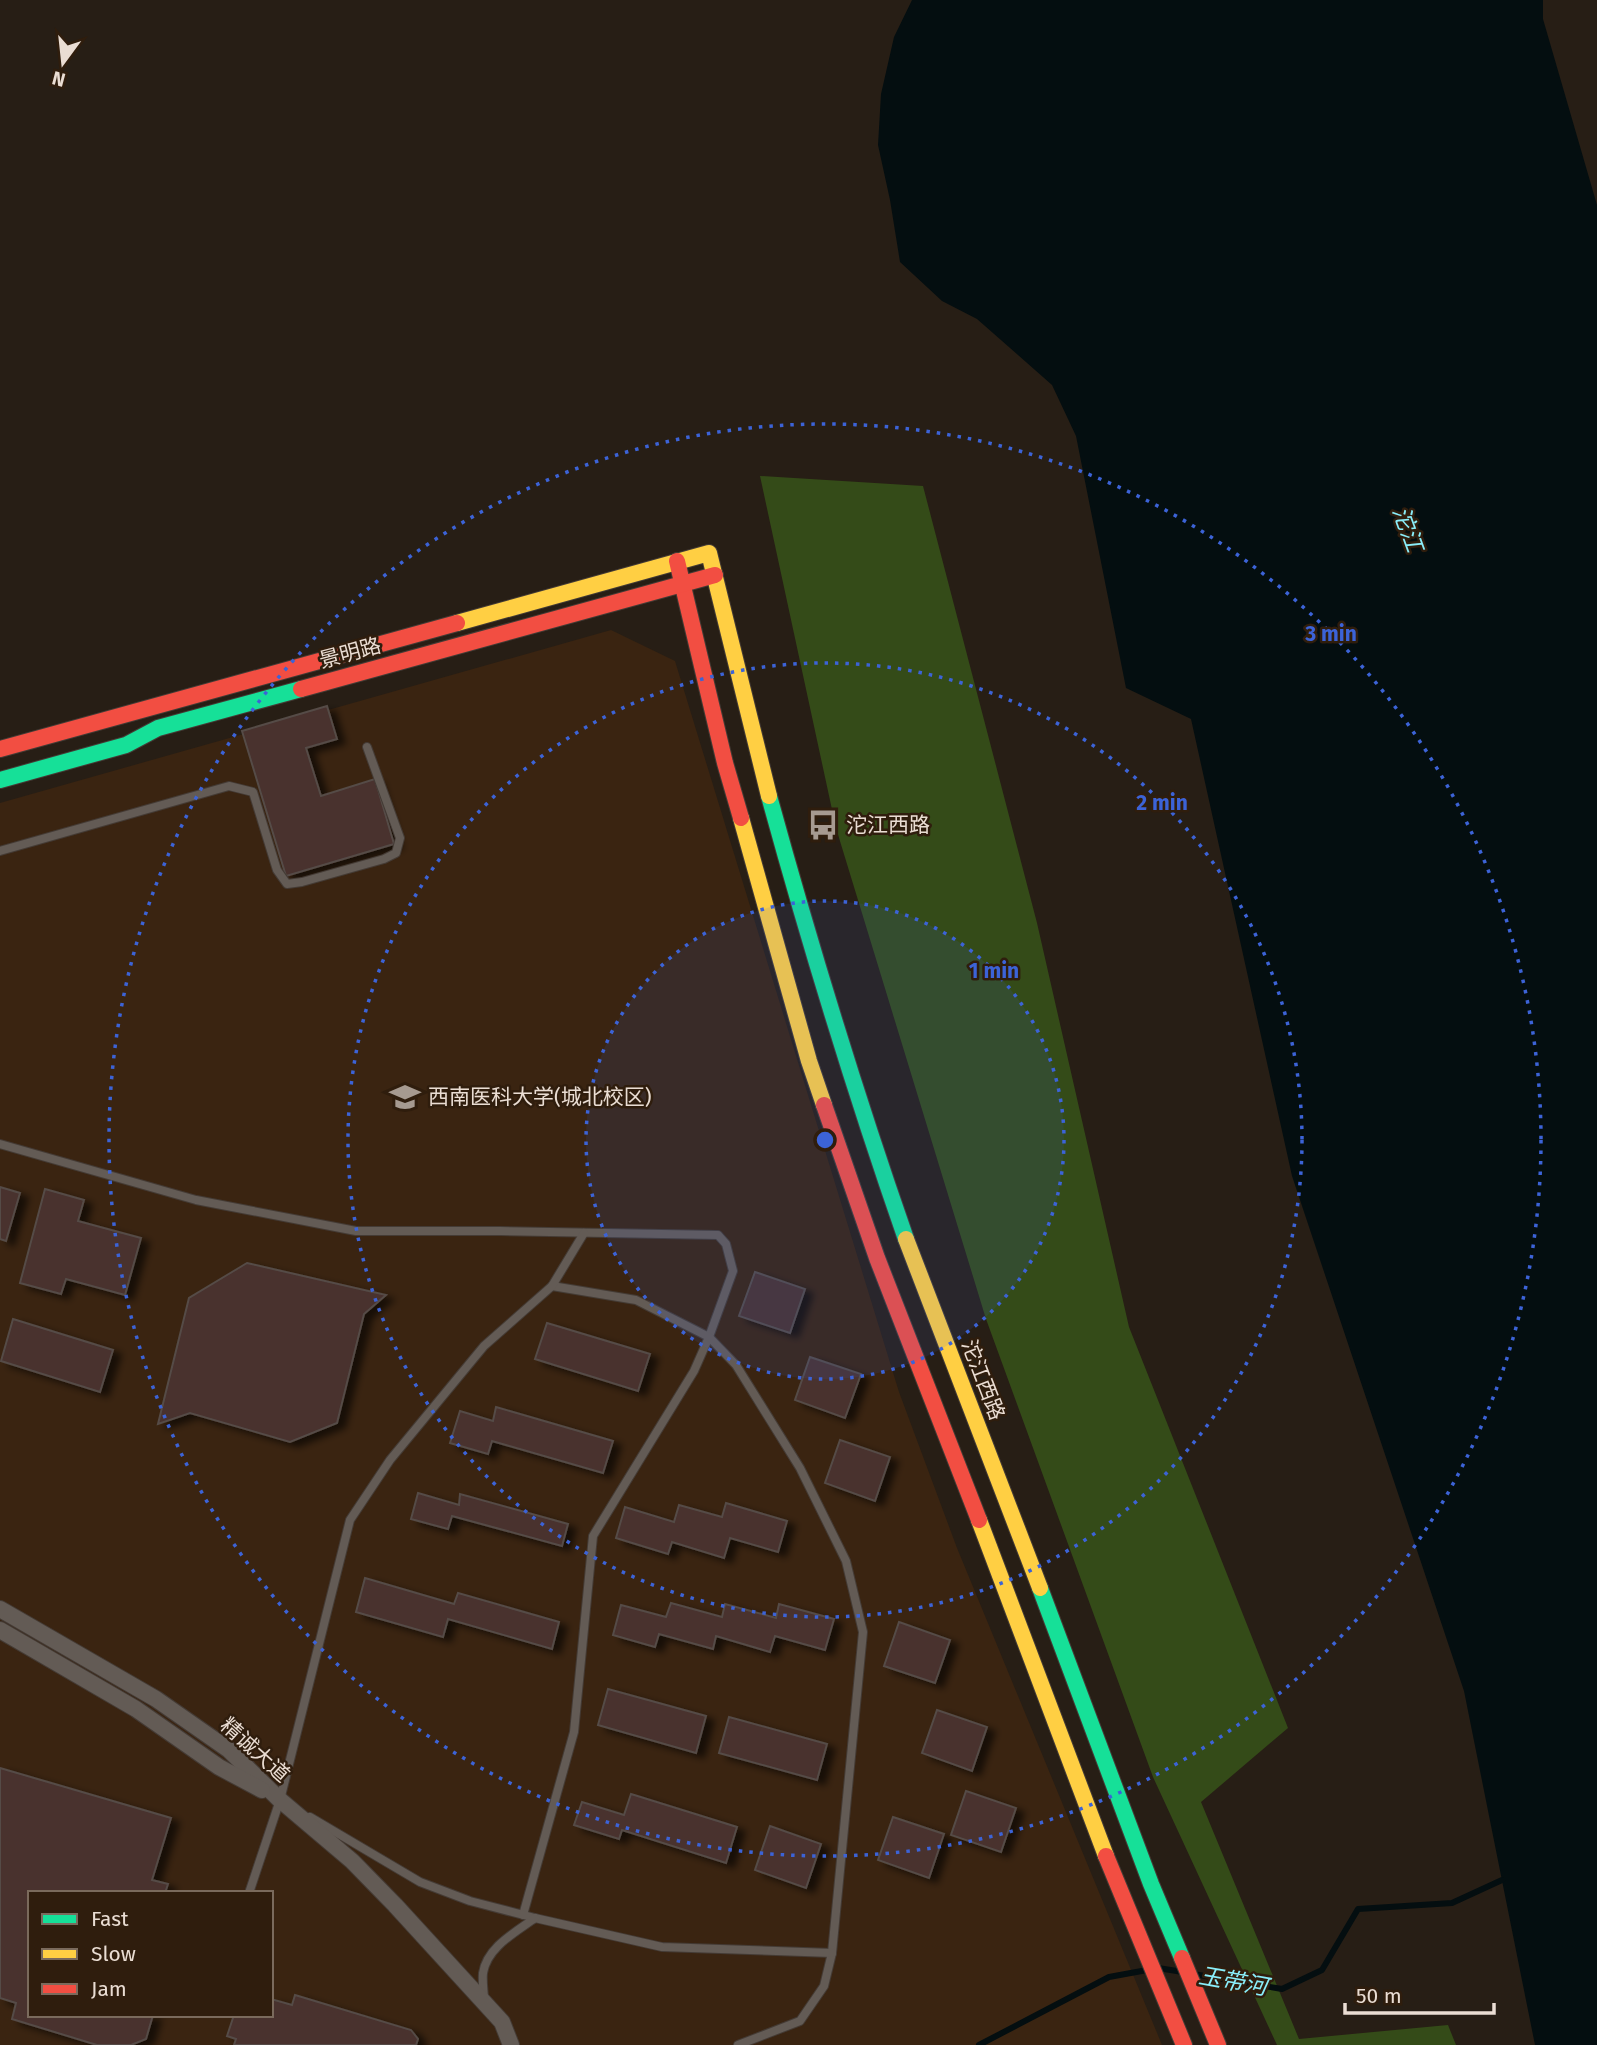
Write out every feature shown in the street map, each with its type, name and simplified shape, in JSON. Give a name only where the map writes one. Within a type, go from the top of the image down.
[{"type":"main road","name":"景明路","points":[[0,749],[709,553]]},
{"type":"main road","name":"沱江西路","points":[[709,553],[758,757],[797,900],[879,1163],[908,1246],[1151,1884],[1218,2045]]},
{"type":"main road","points":[[677,561],[726,763],[814,1073],[877,1258],[1121,1895],[1184,2045]]},
{"type":"main road","name":"景明路","points":[[0,780],[126,745],[158,728],[715,575]]},
{"type":"street","name":"精诚大道","points":[[0,1609],[156,1699],[229,1750],[280,1800]]},
{"type":"street","name":"精诚大道","points":[[0,1630],[136,1709],[219,1767],[280,1800]]},
{"type":"street","points":[[280,1800],[352,1861],[484,2000],[502,2022],[511,2045]]},
{"type":"lane","points":[[0,851],[229,786],[253,793],[277,870],[287,884],[384,859],[396,853],[400,838],[367,747]]},
{"type":"lane","points":[[0,1144],[196,1200],[356,1231],[718,1236],[726,1244],[733,1271],[694,1371],[593,1536],[574,1732],[523,1915]]},
{"type":"lane","points":[[250,1891],[280,1800],[350,1520],[390,1460],[484,1346],[552,1286],[584,1233]]},
{"type":"lane","points":[[552,1286],[636,1300],[709,1337],[736,1365],[800,1468],[846,1561],[863,1632],[832,1953],[824,1986],[800,2021],[738,2045]]},
{"type":"lane","points":[[280,1800],[420,1882],[470,1901],[662,1947],[832,1953]]},
{"type":"lane","points":[[484,2000],[483,1971],[492,1952],[535,1918]]},
{"type":"shaded area","name":"西南医科大学(城北校区)","points":[[611,630],[675,661],[899,1392],[957,1548],[1162,2045],[0,2045],[0,803]]},
{"type":"green space","points":[[760,476],[923,486],[1037,923],[1129,1327],[1288,1728],[1201,1802],[1299,2039],[1448,2025],[1456,2045],[1277,2045],[1153,1777],[986,1319],[836,828]]},
{"type":"water","name":"沱江","points":[[912,0],[1543,0],[1543,19],[1597,205],[1597,2045],[1535,2045],[1464,1691],[1292,1176],[1191,719],[1126,688],[1076,436],[1052,385],[977,319],[942,301],[900,262],[878,145],[881,94],[894,37]]},
{"type":"building","points":[[327,706],[337,739],[306,748],[321,796],[375,779],[394,844],[286,876],[242,731]]},
{"type":"building","points":[[0,1187],[20,1193],[6,1241],[0,1239]]},
{"type":"building","points":[[45,1189],[84,1200],[78,1221],[141,1238],[125,1295],[66,1279],[61,1294],[20,1283]]},
{"type":"building","points":[[247,1263],[386,1295],[364,1314],[337,1423],[290,1442],[190,1413],[158,1424],[189,1298]]},
{"type":"building","points":[[755,1272],[805,1289],[790,1333],[739,1316]]},
{"type":"building","points":[[13,1319],[113,1350],[100,1392],[1,1361]]},
{"type":"building","points":[[547,1323],[650,1354],[638,1391],[535,1359]]},
{"type":"building","points":[[810,1357],[861,1374],[845,1418],[795,1400]]},
{"type":"building","points":[[496,1407],[613,1441],[603,1473],[492,1441],[488,1454],[450,1443],[460,1411],[493,1421]]},
{"type":"building","points":[[840,1440],[890,1457],[875,1501],[825,1483]]},
{"type":"building","points":[[418,1493],[459,1505],[460,1494],[568,1524],[562,1546],[452,1516],[448,1529],[411,1519]]},
{"type":"building","points":[[726,1503],[787,1521],[778,1552],[730,1538],[724,1558],[672,1542],[668,1554],[616,1538],[625,1507],[674,1522],[679,1505],[722,1517]]},
{"type":"building","points":[[365,1578],[454,1604],[458,1593],[559,1622],[552,1649],[448,1619],[443,1637],[356,1612]]},
{"type":"building","points":[[671,1603],[722,1617],[725,1604],[776,1618],[779,1604],[834,1619],[825,1650],[775,1636],[770,1652],[716,1636],[713,1649],[659,1634],[655,1647],[613,1635],[621,1605],[666,1617]]},
{"type":"building","points":[[899,1622],[950,1640],[935,1683],[884,1666]]},
{"type":"building","points":[[608,1689],[706,1716],[696,1753],[598,1725]]},
{"type":"building","points":[[937,1710],[987,1727],[972,1771],[922,1753]]},
{"type":"building","points":[[729,1717],[827,1744],[817,1780],[719,1753]]},
{"type":"building","points":[[0,1768],[171,1818],[152,1880],[168,1884],[166,1891],[28,1891],[28,2017],[152,2017],[146,2039],[131,2045],[97,2045],[12,2019],[16,2003],[0,1998]]},
{"type":"building","points":[[966,1791],[1016,1808],[1001,1852],[951,1835]]},
{"type":"building","points":[[631,1794],[737,1827],[726,1863],[622,1830],[619,1839],[574,1825],[582,1802],[624,1815]]},
{"type":"building","points":[[893,1817],[944,1834],[929,1878],[878,1860]]},
{"type":"building","points":[[770,1826],[821,1844],[806,1888],[755,1870]]},
{"type":"building","points":[[295,1995],[411,2030],[418,2039],[416,2045],[234,2045],[236,2039],[227,2036],[233,2017],[273,2017],[273,2000],[292,2005]]},
{"type":"waterway","name":"玉带河","points":[[1193,1974],[1282,1989],[1322,1970],[1358,1909],[1452,1903],[1502,1880]]},
{"type":"waterway","name":"玉带河","points":[[979,2045],[1109,1977],[1158,1968],[1183,1972]]},
{"type":"traffic: fast","points":[[0,780],[126,745],[158,728],[301,689]]},
{"type":"traffic: fast","points":[[769,796],[834,1019],[906,1239]]},
{"type":"traffic: fast","points":[[1040,1588],[1151,1884],[1182,1958]]},
{"type":"traffic: slow","points":[[457,623],[709,553],[769,796]]},
{"type":"traffic: slow","points":[[741,818],[809,1061],[824,1105]]},
{"type":"traffic: slow","points":[[906,1239],[1040,1588]]},
{"type":"traffic: slow","points":[[979,1520],[1106,1856]]},
{"type":"traffic: jam","points":[[677,561],[725,763],[741,818]]},
{"type":"traffic: jam","points":[[301,689],[715,575]]},
{"type":"traffic: jam","points":[[0,749],[457,623]]},
{"type":"traffic: jam","points":[[824,1105],[877,1258],[979,1520]]},
{"type":"traffic: jam","points":[[1106,1856],[1184,2045]]},
{"type":"traffic: jam","points":[[1182,1958],[1218,2045]]},
{"type":"place","name":"沱江西路","points":[[823,825]]},
{"type":"place","name":"西南医科大学(城北校区)","points":[[405,1097]]}]
